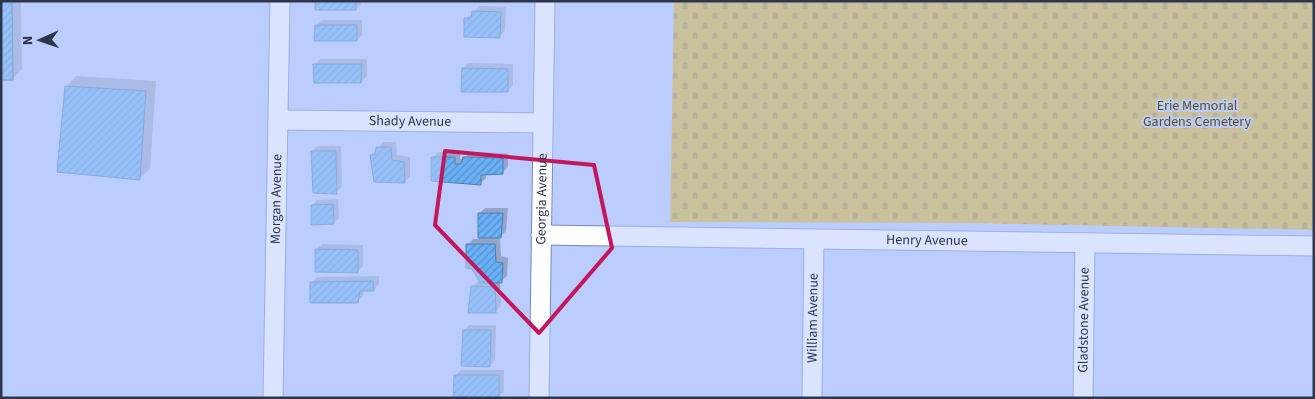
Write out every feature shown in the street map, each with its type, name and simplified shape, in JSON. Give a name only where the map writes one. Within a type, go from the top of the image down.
[{"type":"street","name":"Morgan Avenue","points":[[273,398],[280,1]]},
{"type":"street","name":"Georgia Avenue","points":[[539,398],[545,1]]},
{"type":"street","name":"Shady Avenue","points":[[279,120],[543,123]]},
{"type":"street","name":"Henry Avenue","points":[[541,236],[1314,246]]},
{"type":"street","name":"William Avenue","points":[[812,398],[814,239]]},
{"type":"street","name":"Gladstone Avenue","points":[[1083,398],[1085,243]]},
{"type":"highlighted area","points":[[445,151],[594,165],[612,248],[539,333],[435,225]]},
{"type":"green space","name":"Erie Memorial Gardens Cemetery","points":[[674,1],[1314,1],[1314,230],[964,223],[670,222]]},
{"type":"building","points":[[1,1],[12,1],[13,80],[1,80]]},
{"type":"building","points":[[1,1],[12,1],[13,80],[1,80]]},
{"type":"building","points":[[315,1],[356,1],[356,10],[315,10]]},
{"type":"building","points":[[472,11],[501,12],[500,38],[464,37],[464,18],[471,18]]},
{"type":"building","points":[[315,25],[357,25],[357,41],[314,41]]},
{"type":"building","points":[[313,64],[362,64],[361,83],[314,83]]},
{"type":"building","points":[[462,68],[508,69],[508,92],[461,92]]},
{"type":"building","points":[[65,86],[146,91],[140,180],[57,172]]},
{"type":"building","points":[[376,147],[391,147],[392,160],[404,162],[405,183],[374,182],[370,155],[375,154]]},
{"type":"building","points":[[311,151],[336,151],[337,194],[313,193]]},
{"type":"building","points":[[431,157],[455,157],[455,164],[461,164],[463,157],[503,158],[503,174],[481,175],[481,185],[431,181]]},
{"type":"building","points":[[333,204],[334,224],[311,225],[311,205]]},
{"type":"building","points":[[478,213],[503,213],[501,238],[478,238]]},
{"type":"building","points":[[466,244],[495,244],[496,262],[503,263],[502,283],[480,283],[472,269],[466,268]]},
{"type":"building","points":[[315,249],[358,250],[358,273],[315,272]]},
{"type":"building","points":[[373,281],[374,291],[360,291],[358,303],[310,303],[310,282]]},
{"type":"building","points":[[471,286],[495,287],[496,313],[468,313]]},
{"type":"building","points":[[463,330],[491,330],[490,367],[461,366]]},
{"type":"building","points":[[454,375],[499,375],[499,398],[453,398]]}]
